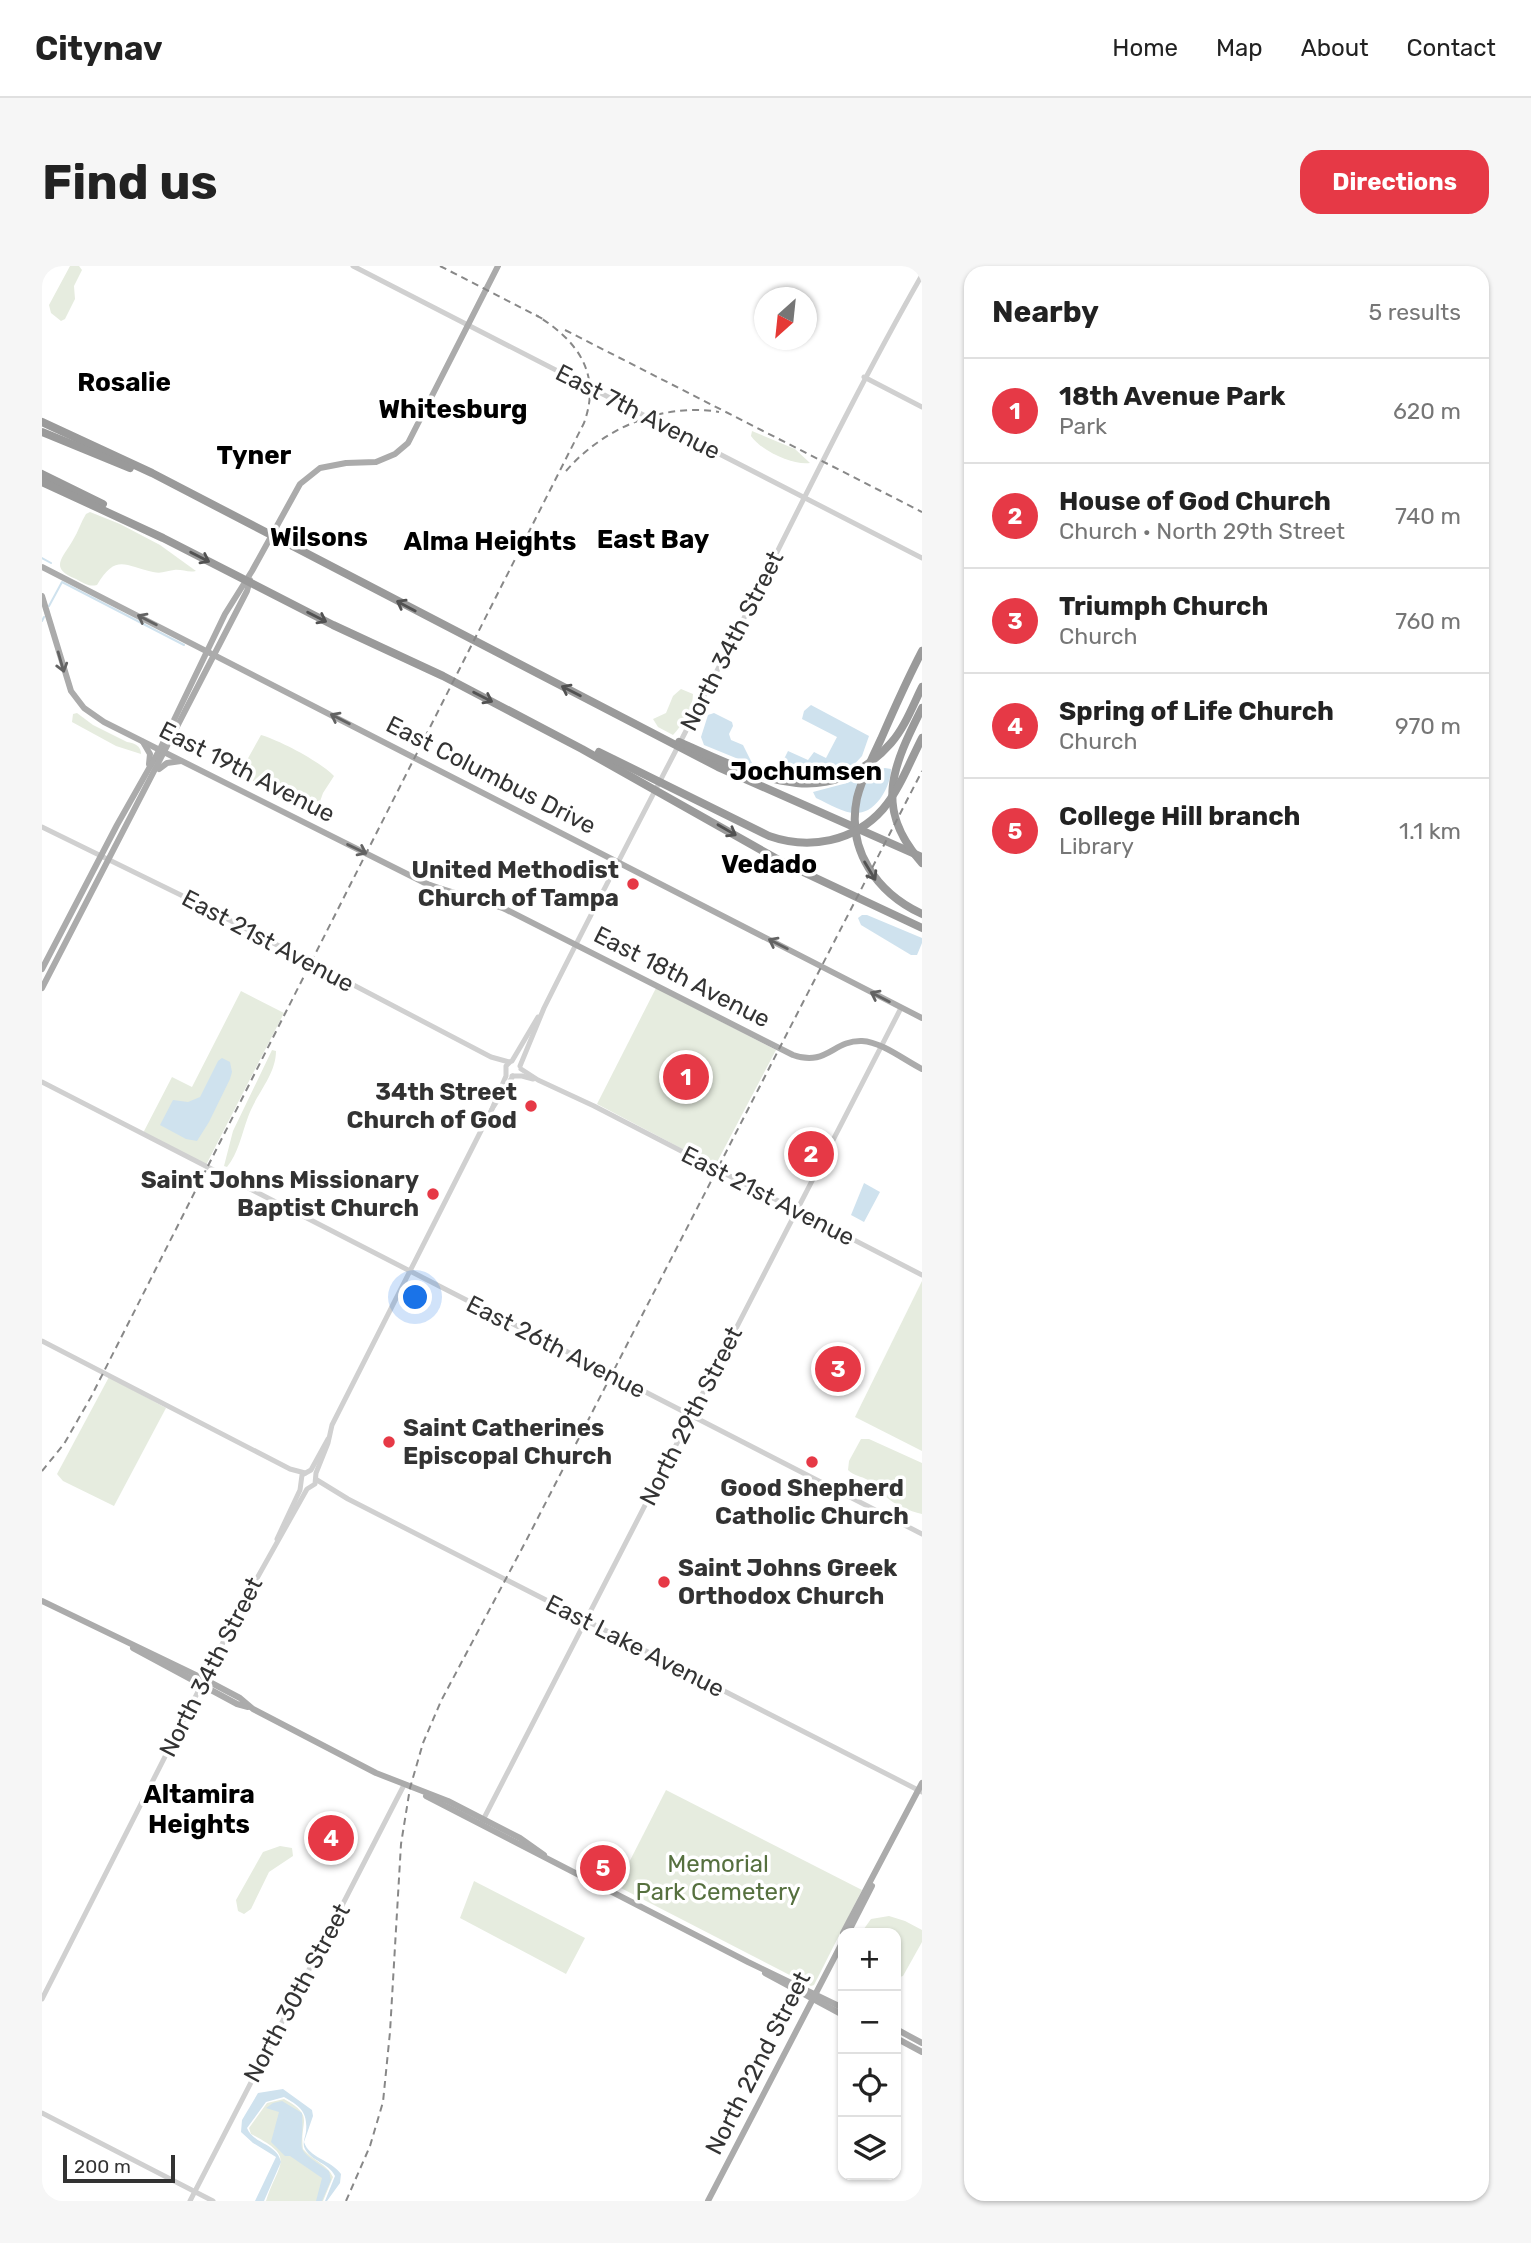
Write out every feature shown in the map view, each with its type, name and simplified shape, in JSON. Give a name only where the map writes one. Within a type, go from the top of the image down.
[{"type":"highway","points":[[42,422],[194,495],[670,741],[922,857]]},
{"type":"highway","points":[[42,432],[194,495]]},
{"type":"highway","points":[[42,474],[236,576],[443,676],[649,781],[786,863],[922,928]]},
{"type":"highway","points":[[42,482],[163,538]]},
{"type":"highway","points":[[922,651],[864,777],[857,799],[855,819],[858,845],[874,878],[896,901],[922,915]]},
{"type":"highway","points":[[690,750],[768,779],[804,785],[829,781],[852,773],[875,758],[896,736],[922,687]]},
{"type":"highway","points":[[922,708],[897,762],[892,797],[901,832],[908,847],[922,863]]},
{"type":"highway","points":[[670,792],[781,840],[803,843],[830,841],[854,832],[884,807],[922,738]]},
{"type":"main road","points":[[42,989],[78,909],[152,771],[234,598],[252,571],[292,496],[307,476],[332,464],[376,462],[395,454],[413,436],[498,266]]},
{"type":"main road","name":"East Columbus Drive","points":[[42,566],[922,1018]]},
{"type":"main road","points":[[162,751],[215,656],[247,591],[252,571]]},
{"type":"main road","name":"East 19th Avenue","points":[[42,596],[74,698],[96,718],[425,883],[507,910]]},
{"type":"main road","points":[[142,740],[150,754],[152,771]]},
{"type":"main road","points":[[152,771],[167,763],[183,762]]},
{"type":"main road","points":[[42,969],[78,909]]},
{"type":"main road","name":"East 18th Avenue","points":[[507,910],[803,1058],[820,1057],[846,1044],[860,1041],[881,1048]]},
{"type":"main road","points":[[881,1048],[922,1069]]},
{"type":"main road","points":[[42,1601],[202,1682],[240,1698],[253,1709],[354,1762],[418,1791],[448,1801],[482,1822],[838,2012]]},
{"type":"main road","name":"North 22nd Street","points":[[848,1928],[921,1788]]},
{"type":"main road","name":"North 22nd Street","points":[[708,2201],[838,1950]]},
{"type":"main road","points":[[814,1997],[838,2006]]},
{"type":"main road","points":[[901,2032],[922,2043]]},
{"type":"main road","points":[[901,2041],[922,2052]]},
{"type":"street","name":"East 7th Avenue","points":[[353,266],[922,558]]},
{"type":"street","name":"North 34th Street","points":[[42,1999],[202,1682],[309,1479],[332,1425],[492,1110],[508,1066],[544,1008],[864,377],[922,275]]},
{"type":"street","points":[[864,377],[922,407]]},
{"type":"street","name":"East 21st Avenue","points":[[42,827],[494,1058],[508,1066],[515,1076],[538,1080]]},
{"type":"street","name":"North 34th Street","points":[[492,1110],[521,1067],[544,1008]]},
{"type":"street","name":"North 29th Street","points":[[482,1822],[901,1008]]},
{"type":"street","name":"East 21st Avenue","points":[[508,1066],[521,1067],[538,1080],[594,1106],[922,1275]]},
{"type":"street","name":"East 26th Avenue","points":[[42,1082],[922,1534]]},
{"type":"street","name":"East Lake Avenue","points":[[42,1341],[586,1621],[921,1788]]},
{"type":"street","name":"North 30th Street","points":[[190,2201],[404,1785]]},
{"type":"street","points":[[42,2115],[214,2201]]},
{"type":"green space","points":[[70,266],[79,266],[82,270],[74,286],[75,299],[65,319],[61,321],[51,313],[49,305]]},
{"type":"green space","points":[[752,431],[795,449],[810,463],[795,462],[769,451],[755,441],[751,436]]},
{"type":"green space","points":[[90,512],[160,545],[196,571],[156,573],[122,564],[110,569],[97,585],[86,584],[68,575],[60,567],[60,562],[86,514]]},
{"type":"green space","points":[[681,689],[693,694],[693,700],[687,716],[673,735],[658,727],[653,719],[666,713],[673,696]]},
{"type":"green space","points":[[77,713],[93,725],[137,745],[141,754],[116,746],[72,722],[73,714]]},
{"type":"green space","points":[[261,735],[299,752],[334,776],[323,793],[317,810],[312,813],[305,811],[263,788],[246,775],[242,769]]},
{"type":"green space","points":[[656,988],[776,1050],[715,1166],[597,1104]]},
{"type":"green space","points":[[241,991],[284,1013],[205,1167],[142,1135],[172,1077],[192,1087]]},
{"type":"green space","points":[[272,1050],[276,1051],[273,1068],[252,1109],[234,1156],[227,1167],[224,1166],[233,1131]]},
{"type":"green space","points":[[922,1281],[922,1451],[855,1417]]},
{"type":"green space","points":[[109,1377],[166,1408],[114,1506],[63,1481],[57,1474]]},
{"type":"green space","points":[[861,1439],[869,1439],[922,1463],[922,1514],[893,1502],[868,1480],[848,1470],[849,1461]]},
{"type":"green space","name":"Memorial Park Cemetery","points":[[666,1790],[862,1890],[843,1928],[838,1928],[838,1938],[814,1985],[811,1986],[617,1886]]},
{"type":"green space","points":[[280,1846],[292,1848],[293,1856],[269,1872],[251,1909],[244,1914],[238,1911],[236,1900],[263,1852]]},
{"type":"green space","points":[[474,1881],[585,1938],[566,1974],[460,1918]]},
{"type":"green space","points":[[889,1916],[922,1930],[922,1942],[903,1976],[901,1928],[865,1928],[871,1919]]},
{"type":"green space","points":[[284,2099],[303,2115],[303,2149],[333,2177],[323,2201],[266,2201],[281,2162],[275,2149],[251,2134],[249,2128],[267,2103]]},
{"type":"water","points":[[811,705],[869,736],[862,756],[850,769],[797,779],[778,771],[788,751],[808,760],[814,752],[826,758],[837,737],[802,719],[804,711]]},
{"type":"water","points":[[714,713],[732,722],[729,734],[731,740],[743,745],[753,765],[704,745],[701,737],[708,715]]},
{"type":"water","points":[[885,768],[891,769],[886,789],[880,799],[865,811],[857,813],[842,810],[816,798],[813,792],[847,783]]},
{"type":"water","points":[[862,915],[922,938],[917,955],[911,955],[861,925],[858,918]]},
{"type":"water","points":[[222,1058],[230,1062],[230,1079],[197,1141],[186,1139],[160,1125],[173,1100],[188,1102],[200,1097]]},
{"type":"water","points":[[864,1183],[880,1192],[864,1222],[851,1215]]},
{"type":"water","points":[[283,2089],[312,2110],[313,2116],[304,2141],[306,2119],[299,2107],[284,2097],[266,2102],[247,2128],[254,2137],[275,2151],[281,2162],[264,2201],[255,2201],[276,2157],[241,2132],[242,2120],[258,2093]]},
{"type":"water","points":[[282,2101],[302,2113],[304,2152],[329,2171],[331,2180],[322,2201],[316,2201],[322,2178],[290,2156],[285,2156],[271,2142],[279,2112],[266,2108]]},
{"type":"water","points":[[304,2142],[310,2152],[332,2165],[341,2174],[340,2183],[327,2201],[335,2176],[308,2153]]},
{"type":"waterway","points":[[42,558],[51,563]]},
{"type":"waterway","points":[[49,606],[62,582],[184,645]]},
{"type":"waterway","points":[[42,621],[44,617]]},
{"type":"railway","points":[[440,266],[543,319]]},
{"type":"railway","points":[[42,1471],[64,1444],[91,1397],[584,423],[589,405],[588,373],[574,347],[536,315]]},
{"type":"railway","points":[[565,330],[922,512]]},
{"type":"railway","points":[[566,471],[597,443],[635,422],[677,411],[719,412]]},
{"type":"railway","points":[[346,2201],[370,2146],[383,2102],[390,2032],[401,1844],[410,1788],[423,1743],[441,1701],[922,771]]},
{"type":"place","name":"United Methodist Church of Tampa","points":[[633,884]]},
{"type":"place","name":"18th Avenue Park","points":[[686,1077]]},
{"type":"place","name":"34th Street Church of God","points":[[531,1106]]},
{"type":"place","name":"House of God Church","points":[[811,1154]]},
{"type":"place","name":"Saint Johns Missionary Baptist Church","points":[[433,1194]]},
{"type":"place","name":"Triumph Church","points":[[838,1369]]},
{"type":"place","name":"Saint Catherines Episcopal Church","points":[[389,1442]]},
{"type":"place","name":"Good Shepherd Catholic Church","points":[[812,1462]]},
{"type":"place","name":"Saint Johns Greek Orthodox Church","points":[[664,1582]]},
{"type":"place","name":"Spring of Life Church","points":[[331,1838]]},
{"type":"place","name":"College Hill branch","points":[[603,1868]]},
{"type":"district","name":"Rosalie","points":[[124,382]]},
{"type":"district","name":"Whitesburg","points":[[453,409]]},
{"type":"district","name":"Tyner","points":[[254,455]]},
{"type":"district","name":"Wilsons","points":[[319,537]]},
{"type":"district","name":"East Bay","points":[[653,539]]},
{"type":"district","name":"Alma Heights","points":[[490,541]]},
{"type":"district","name":"Jochumsen","points":[[806,771]]},
{"type":"district","name":"Vedado","points":[[769,864]]},
{"type":"district","name":"Altamira Heights","points":[[199,1809]]}]
